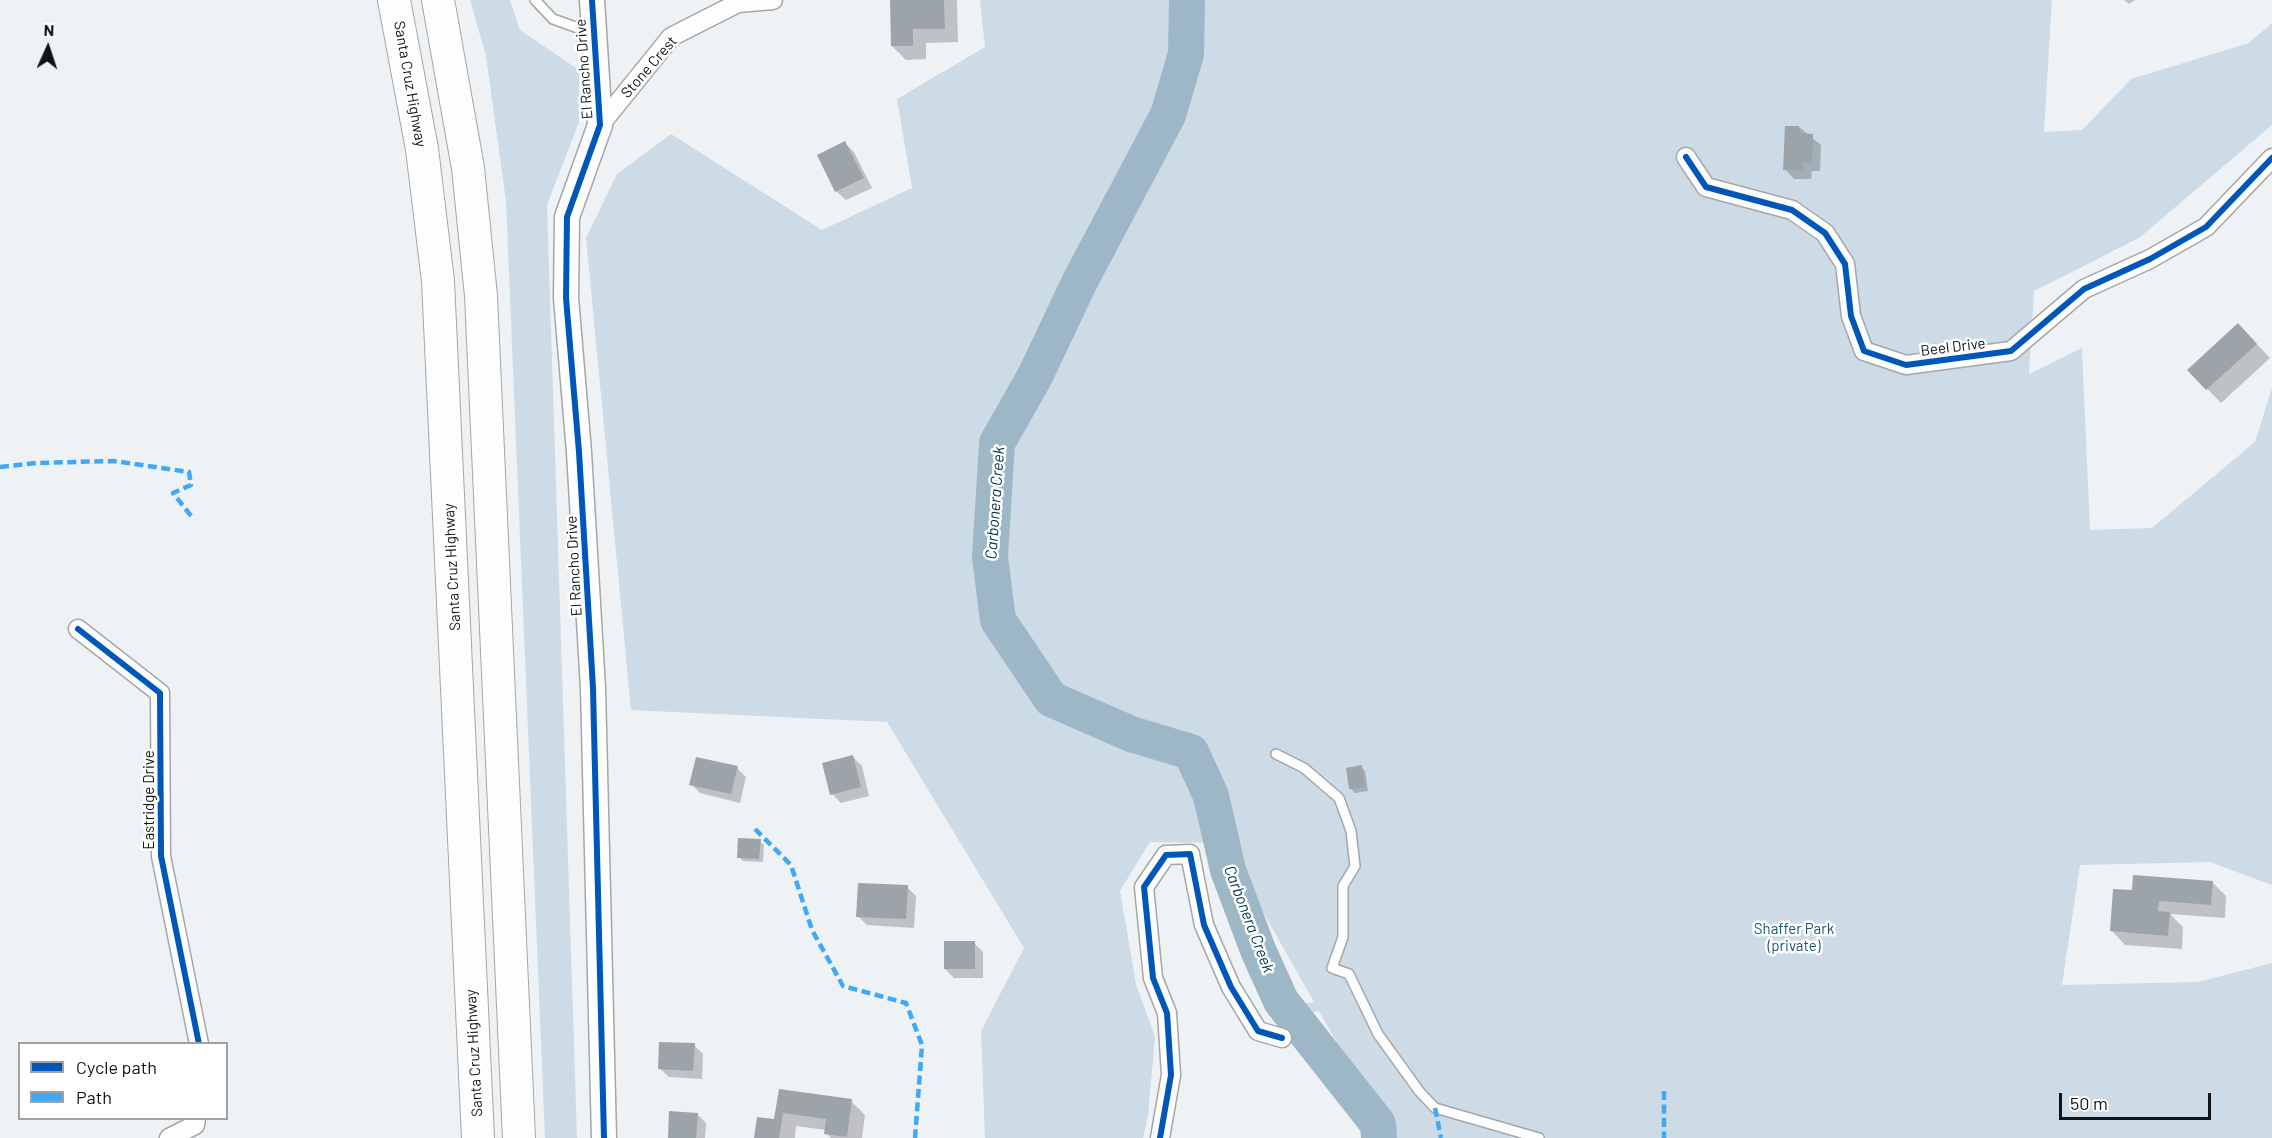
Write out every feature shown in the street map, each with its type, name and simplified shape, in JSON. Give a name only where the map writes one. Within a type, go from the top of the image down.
[{"type":"highway","name":"Santa Cruz Highway","points":[[394,0],[421,138],[438,281],[478,1138]]},
{"type":"highway","points":[[438,0],[465,146],[482,296],[519,1138]]},
{"type":"street","name":"El Rancho Drive","points":[[592,0],[600,125],[567,217],[566,298],[579,452],[593,688],[604,1138]]},
{"type":"street","name":"Stone Crest","points":[[600,125],[671,37],[738,3],[773,0]]},
{"type":"street","name":"Beel Drive","points":[[1686,158],[1706,186],[1792,210],[1825,232],[1845,264],[1851,316],[1864,351],[1906,365],[2011,351],[2084,289],[2150,259],[2206,227],[2272,159]]},
{"type":"street","name":"Eastridge Drive","points":[[78,629],[160,693],[161,856],[199,1042]]},
{"type":"street","points":[[1160,1138],[1171,1075],[1167,1013],[1153,978],[1144,887],[1166,855],[1190,854],[1204,925],[1231,987],[1258,1031],[1282,1038]]},
{"type":"street","points":[[170,1138],[195,1125],[196,1120]]},
{"type":"lane","points":[[535,0],[553,19],[594,34]]},
{"type":"lane","points":[[1276,753],[1304,768],[1339,798],[1351,831],[1355,866],[1343,886],[1343,937],[1332,968],[1348,974],[1378,1034],[1419,1091],[1435,1108],[1539,1138]]},
{"type":"green space","points":[[470,0],[510,0],[520,30],[579,70],[579,122],[547,205],[577,1138],[545,1138],[506,201],[486,56]]},
{"type":"green space","name":"Shaffer Park (private)","points":[[980,0],[2052,0],[2044,132],[2082,130],[2131,79],[2249,43],[2272,23],[2272,125],[2139,238],[2034,291],[2029,374],[2082,348],[2090,530],[2152,528],[2255,442],[2272,388],[2272,885],[2210,862],[2080,865],[2062,985],[2198,982],[2272,963],[2272,1138],[1391,1138],[1319,1011],[1306,1013],[1300,1004],[1314,1002],[1224,843],[1150,842],[1120,891],[1136,984],[1155,1037],[1148,1116],[1143,1138],[985,1138],[981,1031],[1024,948],[887,722],[631,710],[586,238],[617,174],[671,134],[822,230],[912,188],[897,99],[985,47]]},
{"type":"building","points":[[890,0],[944,0],[945,29],[913,29],[913,46],[891,46]]},
{"type":"building","points":[[1785,126],[1799,126],[1800,133],[1813,134],[1812,163],[1803,162],[1803,171],[1783,170]]},
{"type":"building","points":[[845,141],[864,178],[835,192],[817,155]]},
{"type":"building","points":[[2238,323],[2257,344],[2206,390],[2187,370]]},
{"type":"building","points":[[853,755],[861,787],[830,795],[822,763]]},
{"type":"building","points":[[696,757],[738,766],[731,794],[689,785]]},
{"type":"building","points":[[1362,765],[1365,787],[1349,789],[1346,768]]},
{"type":"building","points":[[738,838],[761,839],[759,859],[737,858]]},
{"type":"building","points":[[2133,875],[2213,881],[2211,905],[2159,901],[2158,911],[2170,912],[2168,936],[2110,931],[2113,889],[2132,890]]},
{"type":"building","points":[[858,883],[908,885],[906,919],[856,917]]},
{"type":"building","points":[[944,941],[975,941],[975,969],[944,969]]},
{"type":"building","points":[[659,1042],[695,1043],[693,1071],[658,1069]]},
{"type":"building","points":[[779,1089],[852,1099],[847,1137],[824,1134],[826,1119],[783,1113],[779,1138],[754,1138],[757,1117],[774,1119]]},
{"type":"building","points":[[669,1111],[698,1113],[696,1138],[668,1138]]},
{"type":"waterway","name":"Carbonera Creek","points":[[1187,0],[1186,54],[1168,115],[1080,281],[1035,376],[997,443],[990,557],[998,620],[1051,699],[1131,734],[1191,752],[1211,796],[1228,870],[1258,950],[1281,1001],[1378,1124],[1379,1138]]},
{"type":"marked path","points":[[0,467],[36,463],[114,461],[189,472],[191,485],[173,493],[192,517]]},
{"type":"marked path","points":[[755,829],[791,865],[812,930],[843,986],[906,1003],[922,1045],[915,1138]]},
{"type":"marked path","points":[[1664,1091],[1664,1138]]},
{"type":"marked path","points":[[1435,1108],[1441,1138]]},
{"type":"cycle path","points":[[592,0],[600,125],[567,217],[566,298],[579,452],[593,688],[604,1138]]},
{"type":"cycle path","points":[[1686,157],[1706,187],[1792,210],[1825,233],[1845,264],[1851,316],[1864,351],[1906,365],[2011,351],[2084,289],[2150,259],[2206,227],[2272,158]]},
{"type":"cycle path","points":[[78,629],[160,693],[161,856],[199,1042]]},
{"type":"cycle path","points":[[1160,1138],[1171,1075],[1167,1013],[1153,978],[1144,887],[1166,855],[1190,854],[1204,925],[1231,987],[1258,1031],[1282,1038]]}]
